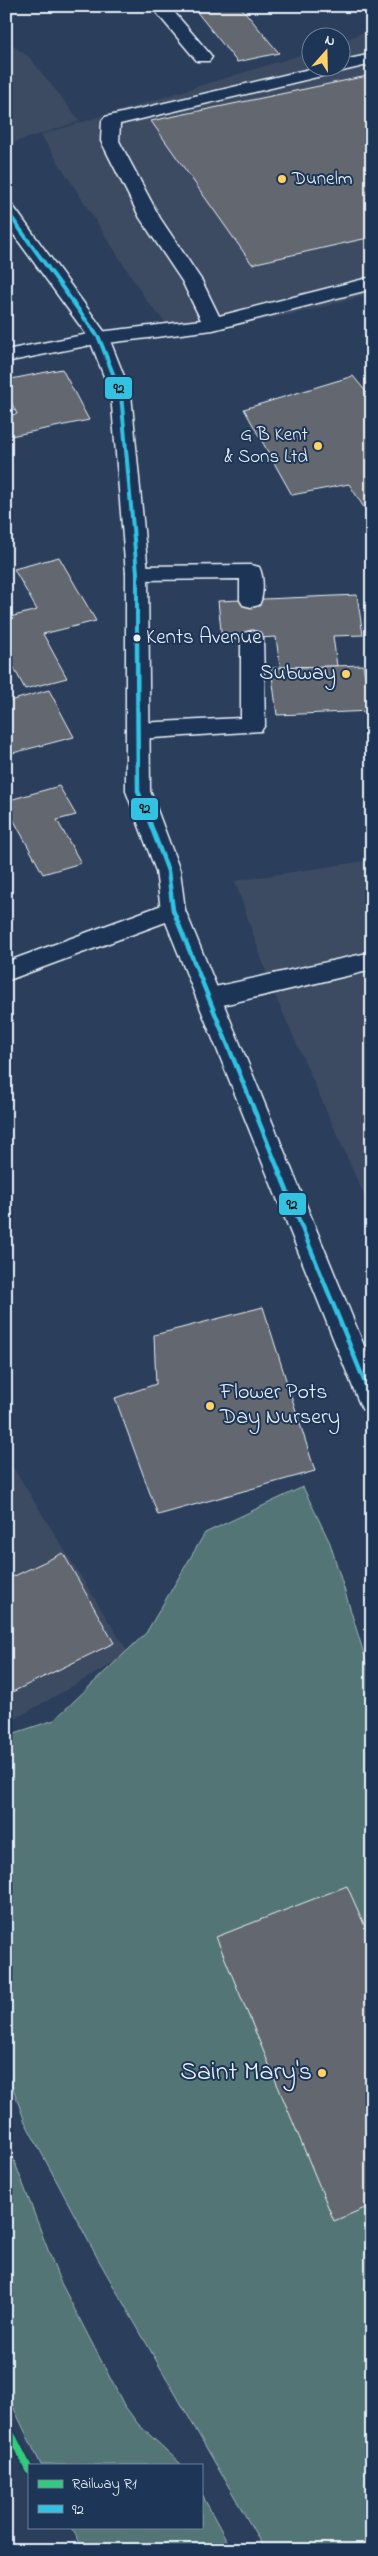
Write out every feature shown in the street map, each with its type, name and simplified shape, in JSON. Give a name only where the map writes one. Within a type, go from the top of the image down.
[{"type":"main road","points":[[159,6],[203,56]]},
{"type":"main road","points":[[350,64],[372,59]]},
{"type":"main road","points":[[213,324],[192,281],[150,218],[110,141],[111,121],[300,76]]},
{"type":"main road","points":[[6,210],[99,338],[122,394],[137,573],[138,791],[168,872],[173,910],[372,1400]]},
{"type":"main road","points":[[6,356],[99,338],[213,324],[372,283]]},
{"type":"main road","points":[[137,573],[251,572],[251,600]]},
{"type":"main road","points":[[138,731],[253,725],[252,638]]},
{"type":"main road","points":[[6,972],[173,910]]},
{"type":"main road","points":[[210,998],[372,961]]},
{"type":"shaded area","points":[[372,29],[372,294],[302,312],[178,337],[147,301],[41,135],[300,55],[300,78],[350,78],[350,38]]},
{"type":"shaded area","points":[[6,41],[29,57],[80,121],[6,145]]},
{"type":"shaded area","points":[[372,860],[372,1213],[271,986],[235,881]]},
{"type":"shaded area","points":[[6,1456],[129,1654],[6,1724]]},
{"type":"green space","points":[[303,1487],[330,1543],[372,1680],[372,2550],[265,2550],[98,2259],[25,2122],[6,2068],[6,1736],[54,1720],[146,1633],[205,1533]]},
{"type":"green space","points":[[6,2139],[59,2279],[124,2405],[138,2424],[181,2464],[41,2464],[6,2392]]},
{"type":"green space","points":[[202,2495],[232,2550],[83,2550],[72,2528],[202,2528]]},
{"type":"building","points":[[192,6],[240,6],[279,53],[237,62]]},
{"type":"building","name":"Dunelm","points":[[372,75],[372,237],[252,264],[151,121]]},
{"type":"building","points":[[62,369],[89,420],[6,437],[6,416],[17,414],[6,392],[6,380]]},
{"type":"building","name":"G B Kent & Sons Ltd","points":[[353,376],[372,399],[372,520],[349,484],[292,495],[244,409]]},
{"type":"building","points":[[59,557],[96,621],[43,634],[67,678],[25,689],[6,653],[6,618],[37,610],[14,569]]},
{"type":"building","points":[[357,595],[363,635],[333,636],[337,666],[280,667],[276,637],[222,640],[218,601]]},
{"type":"building","points":[[363,665],[371,711],[277,715],[271,668]]},
{"type":"building","points":[[49,690],[74,737],[9,754],[6,749],[6,702]]},
{"type":"building","points":[[59,786],[76,815],[57,820],[81,863],[43,874],[6,806],[6,801]]},
{"type":"building","points":[[263,1307],[315,1471],[158,1515],[115,1398],[156,1384],[154,1335]]},
{"type":"building","points":[[63,1553],[114,1643],[6,1695],[6,1580]]},
{"type":"building","name":"Saint Mary's","points":[[347,1886],[372,1942],[372,2205],[334,2221],[216,1937]]},
{"type":"rail line","name":"R1","points":[[6,2424],[28,2468]]},
{"type":"transit line","name":"92","points":[[6,210],[99,338],[121,394],[137,573],[138,791],[168,871],[173,910],[372,1400]]},
{"type":"place","name":"Dunelm","points":[[282,179]]},
{"type":"place","name":"G B Kent & Sons Ltd","points":[[318,446]]},
{"type":"place","name":"Kents Avenue","points":[[137,638]]},
{"type":"place","name":"Subway","points":[[346,674]]},
{"type":"place","name":"Flower Pots Day Nursery","points":[[210,1406]]},
{"type":"place","name":"Saint Mary's","points":[[322,2073]]}]
